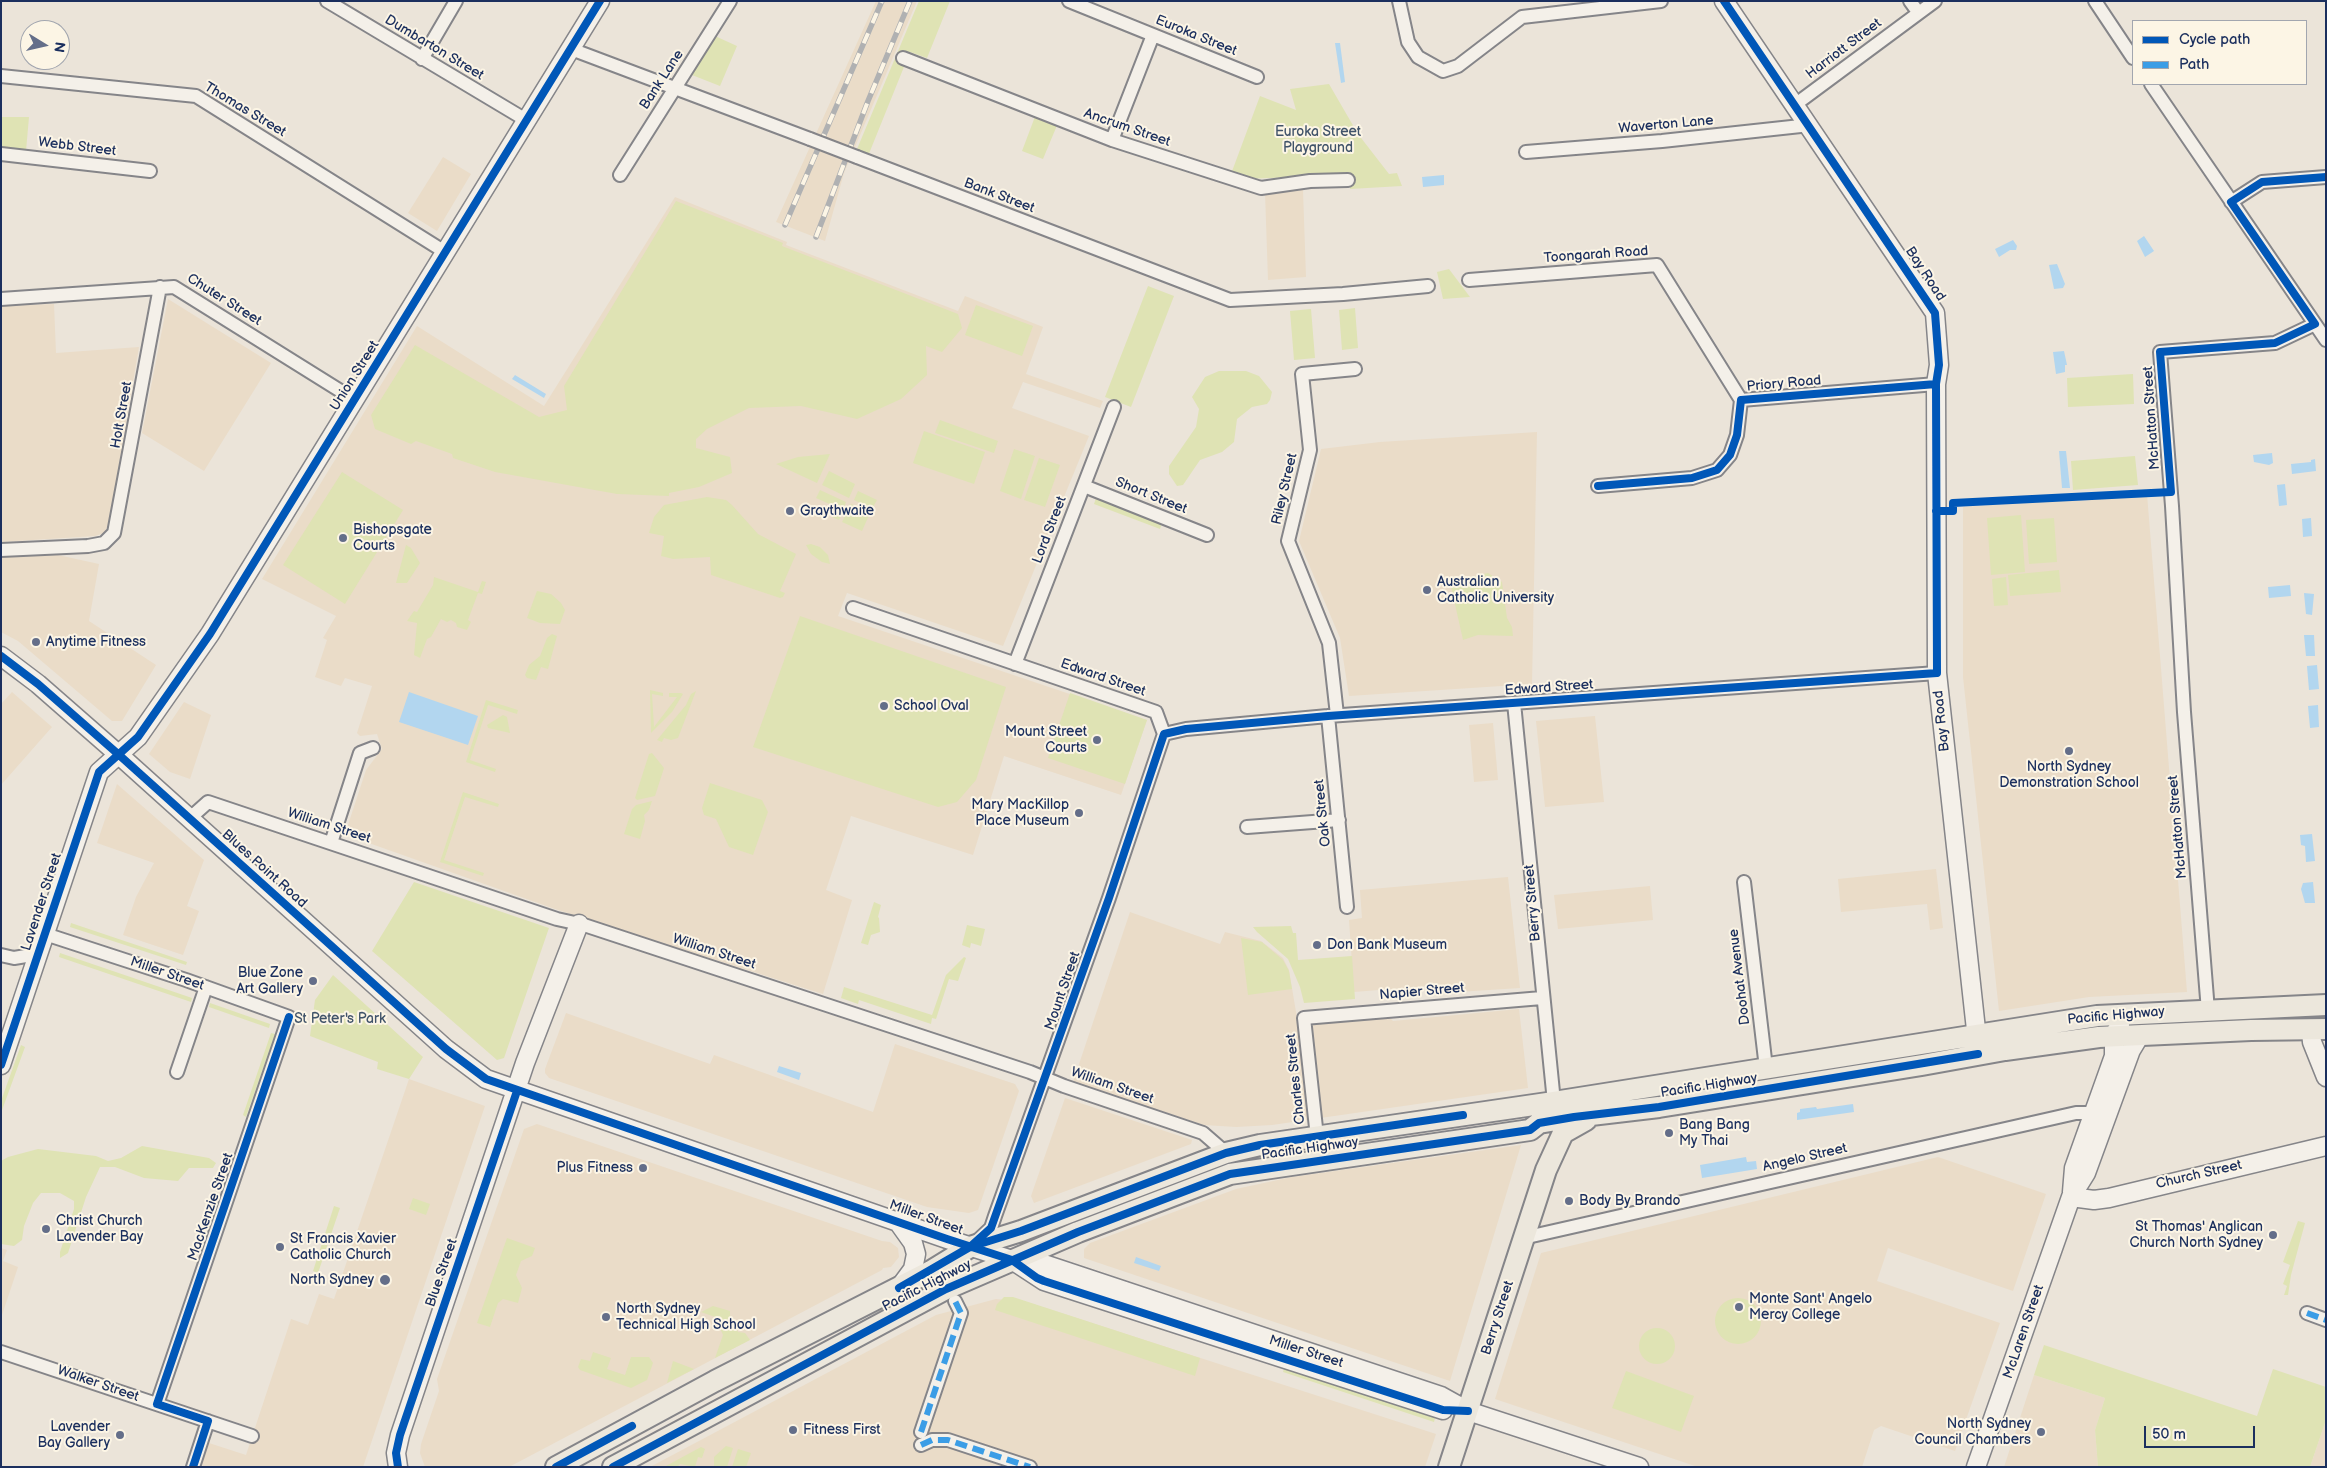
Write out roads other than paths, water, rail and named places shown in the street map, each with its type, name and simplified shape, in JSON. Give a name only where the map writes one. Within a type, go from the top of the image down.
[{"type":"main road","name":"Pacific Highway","points":[[1463,1115],[1490,1123],[1522,1119],[1539,1123],[1659,1107],[1978,1044],[2097,1016],[2138,1012],[2326,1005]]},
{"type":"main road","name":"Pacific Highway","points":[[556,1467],[715,1381],[898,1288],[970,1247],[1021,1231],[1226,1153],[1260,1145],[1317,1136],[1554,1102],[1766,1068],[1978,1044],[2114,1035],[2251,1030],[2318,1030]]},
{"type":"main road","name":"Berry Street","points":[[1449,1467],[1546,1170],[1563,1133],[1596,1115]]},
{"type":"main road","name":"Pacific Highway","points":[[613,1467],[946,1289],[1078,1232],[1230,1174],[1530,1130],[1539,1123]]},
{"type":"main road","name":"Berry Street","points":[[1539,1123],[1544,1133],[1546,1170]]},
{"type":"street","name":"Dumbarton Street","points":[[327,1],[526,120]]},
{"type":"street","points":[[422,58],[456,1]]},
{"type":"street","name":"Union Street","points":[[118,754],[138,737],[210,634],[600,1]]},
{"type":"street","name":"Bank Lane","points":[[620,174],[730,1]]},
{"type":"street","name":"Euroka Street","points":[[1068,1],[1257,76]]},
{"type":"street","points":[[1399,1],[1408,42],[1418,56],[1443,71],[1458,66],[1522,17],[1661,1]]},
{"type":"street","name":"Bay Road","points":[[1724,1],[1796,104],[1935,313],[1939,365],[1936,384],[1937,673],[1978,1044]]},
{"type":"street","points":[[1910,1],[1918,12]]},
{"type":"street","name":"Harriott Street","points":[[1796,104],[1935,1]]},
{"type":"street","points":[[2095,1],[2132,56]]},
{"type":"street","points":[[1112,140],[1153,35]]},
{"type":"street","name":"Bank Street","points":[[571,49],[1230,300],[1343,294],[1428,286]]},
{"type":"street","name":"Ancrum Street","points":[[903,58],[1112,140],[1261,188],[1310,181],[1348,180]]},
{"type":"street","name":"Thomas Street","points":[[1,76],[196,96],[444,252]]},
{"type":"street","points":[[2152,85],[2326,340]]},
{"type":"street","name":"Waverton Lane","points":[[1526,152],[1662,141],[1810,125]]},
{"type":"street","name":"Webb Street","points":[[1,154],[150,171]]},
{"type":"street","points":[[2231,202],[2262,182],[2326,177]]},
{"type":"street","name":"Toongarah Road","points":[[1469,280],[1658,265],[1741,400]]},
{"type":"street","name":"Holt Street","points":[[1,550],[88,546],[104,543],[110,538],[117,527],[160,287]]},
{"type":"street","name":"Chuter Street","points":[[1,299],[174,287],[355,400]]},
{"type":"street","name":"McHatton Street","points":[[2208,1010],[2184,712],[2172,506],[2160,352],[2275,343],[2315,324]]},
{"type":"street","name":"Riley Street","points":[[1332,716],[1329,644],[1288,541],[1310,450],[1302,374],[1355,369]]},
{"type":"street","name":"Priory Road","points":[[1598,486],[1692,478],[1717,470],[1730,455],[1737,435],[1741,400],[1936,384]]},
{"type":"street","name":"Lord Street","points":[[1015,664],[1114,407]]},
{"type":"street","name":"Short Street","points":[[1084,486],[1207,535]]},
{"type":"street","name":"Edward Street","points":[[853,608],[1156,712],[1164,734],[1186,729],[1332,716],[1937,673]]},
{"type":"street","name":"Blues Point Road","points":[[1,656],[38,684],[118,754],[446,1049],[486,1080],[517,1090]]},
{"type":"street","name":"Berry Street","points":[[1514,703],[1542,998],[1554,1102]]},
{"type":"street","name":"Oak Street","points":[[1332,716],[1339,820],[1348,907]]},
{"type":"street","name":"Mount Street","points":[[970,1247],[991,1228],[1046,1078],[1164,734]]},
{"type":"street","points":[[331,843],[360,753],[373,748]]},
{"type":"street","name":"Lavender Street","points":[[1,1065],[99,772],[118,754]]},
{"type":"street","name":"William Street","points":[[190,818],[208,802],[557,919],[579,924],[1046,1078],[1204,1133],[1226,1153]]},
{"type":"street","points":[[1247,827],[1339,820]]},
{"type":"street","name":"Doohat Avenue","points":[[1744,882],[1766,1068]]},
{"type":"street","name":"Blue Street","points":[[398,1466],[396,1453],[400,1435],[543,1014],[579,924]]},
{"type":"street","name":"Miller Street","points":[[45,934],[206,987],[289,1017]]},
{"type":"street","points":[[1,956],[14,958],[38,954]]},
{"type":"street","points":[[178,1072],[206,987]]},
{"type":"street","name":"Napier Street","points":[[1304,1018],[1542,998]]},
{"type":"street","points":[[2114,1035],[2122,1021],[2138,1012]]},
{"type":"street","name":"MacKenzie Street","points":[[157,1404],[289,1017]]},
{"type":"street","name":"Charles Street","points":[[1304,1018],[1317,1136]]},
{"type":"street","points":[[2318,1030],[2312,1042],[2326,1077]]},
{"type":"street","name":"McLaren Street","points":[[2072,1197],[2074,1168],[2114,1056],[2114,1035]]},
{"type":"street","name":"McLaren Street","points":[[1976,1467],[2072,1197],[2086,1173],[2131,1050],[2140,1035]]},
{"type":"street","name":"Miller Street","points":[[517,1090],[1012,1260],[1038,1278],[1105,1301],[1443,1410],[1468,1412],[1639,1467]]},
{"type":"street","name":"Angelo Street","points":[[1524,1238],[2057,1117],[2076,1113],[2094,1113]]},
{"type":"street","name":"Church Street","points":[[2072,1197],[2094,1200],[2108,1198],[2326,1146]]},
{"type":"street","points":[[898,1222],[913,1243],[916,1254],[912,1269],[898,1288]]},
{"type":"street","points":[[955,1301],[961,1313],[921,1439],[948,1440],[1030,1467]]},
{"type":"street","points":[[2307,1314],[2326,1320]]},
{"type":"street","name":"Walker Street","points":[[1,1352],[252,1436]]},
{"type":"street","points":[[193,1467],[208,1421]]},
{"type":"water","points":[[1335,43],[1340,43],[1345,82],[1341,83]]},
{"type":"water","points":[[1444,175],[1444,185],[1423,187],[1422,177]]},
{"type":"water","points":[[2144,236],[2154,251],[2145,257],[2137,241]]},
{"type":"water","points":[[2013,240],[2017,246],[2016,250],[2010,250],[1999,257],[1995,249]]},
{"type":"water","points":[[2057,264],[2065,284],[2063,288],[2054,289],[2049,265]]},
{"type":"water","points":[[2064,351],[2067,365],[2065,365],[2065,372],[2056,374],[2053,352]]},
{"type":"water","points":[[515,375],[546,394],[544,398],[512,379]]},
{"type":"water","points":[[2059,451],[2066,451],[2070,488],[2062,488]]},
{"type":"water","points":[[2272,453],[2273,463],[2269,465],[2254,462],[2253,455]]},
{"type":"water","points":[[2315,459],[2316,471],[2292,474],[2291,464],[2311,462],[2311,460]]},
{"type":"water","points":[[2285,484],[2287,505],[2279,506],[2277,485]]},
{"type":"water","points":[[2311,518],[2312,536],[2303,537],[2302,519]]},
{"type":"water","points":[[2290,585],[2291,596],[2269,598],[2268,587]]},
{"type":"water","points":[[2304,593],[2314,594],[2312,615],[2306,614]]},
{"type":"water","points":[[2304,635],[2314,635],[2315,656],[2306,656]]},
{"type":"water","points":[[2317,665],[2319,689],[2309,690],[2307,666]]},
{"type":"water","points":[[409,692],[478,716],[468,745],[399,722]]},
{"type":"water","points":[[2318,705],[2319,727],[2310,728],[2308,706]]},
{"type":"water","points":[[2312,834],[2315,861],[2306,862],[2305,846],[2301,845],[2300,835]]},
{"type":"water","points":[[2313,882],[2315,903],[2305,903],[2301,889],[2303,883]]},
{"type":"water","points":[[779,1066],[801,1073],[799,1080],[777,1072]]},
{"type":"water","points":[[1853,1104],[1854,1112],[1797,1120],[1797,1113],[1800,1112],[1800,1109],[1816,1107],[1817,1109]]},
{"type":"water","points":[[1746,1157],[1747,1162],[1756,1161],[1757,1169],[1702,1178],[1700,1165]]},
{"type":"water","points":[[1136,1257],[1161,1266],[1159,1271],[1134,1263]]},
{"type":"railway","points":[[785,225],[882,1]]},
{"type":"railway","points":[[816,237],[868,101],[910,1]]},
{"type":"place","name":"Graythwaite","points":[[790,511]]},
{"type":"place","name":"Bishopsgate Courts","points":[[343,538]]},
{"type":"place","name":"Australian Catholic University","points":[[1427,590]]},
{"type":"place","name":"Anytime Fitness","points":[[36,642]]},
{"type":"place","name":"School Oval","points":[[884,706]]},
{"type":"place","name":"Mount Street Courts","points":[[1097,740]]},
{"type":"place","name":"North Sydney Demonstration School","points":[[2069,751]]},
{"type":"place","name":"Mary MacKillop Place Museum","points":[[1079,813]]},
{"type":"place","name":"Don Bank Museum","points":[[1317,945]]},
{"type":"place","name":"Blue Zone Art Gallery","points":[[313,981]]},
{"type":"place","name":"Bang Bang My Thai","points":[[1669,1133]]},
{"type":"place","name":"Plus Fitness","points":[[643,1168]]},
{"type":"place","name":"Body By Brando","points":[[1569,1201]]},
{"type":"place","name":"Christ Church Lavender Bay","points":[[46,1229]]},
{"type":"place","name":"St Thomas' Anglican Church North Sydney","points":[[2273,1235]]},
{"type":"place","name":"St Francis Xavier Catholic Church","points":[[280,1247]]},
{"type":"place","name":"North Sydney","points":[[385,1280]]},
{"type":"place","name":"Monte Sant' Angelo Mercy College","points":[[1739,1307]]},
{"type":"place","name":"North Sydney Technical High School","points":[[606,1317]]},
{"type":"place","name":"Fitness First","points":[[793,1430]]},
{"type":"place","name":"North Sydney Council Chambers","points":[[2041,1432]]},
{"type":"place","name":"Lavender Bay Gallery","points":[[120,1435]]},
{"type":"park label","name":"Euroka Street Playground","points":[[1318,140]]},
{"type":"park label","name":"St Peter's Park","points":[[340,1019]]}]
